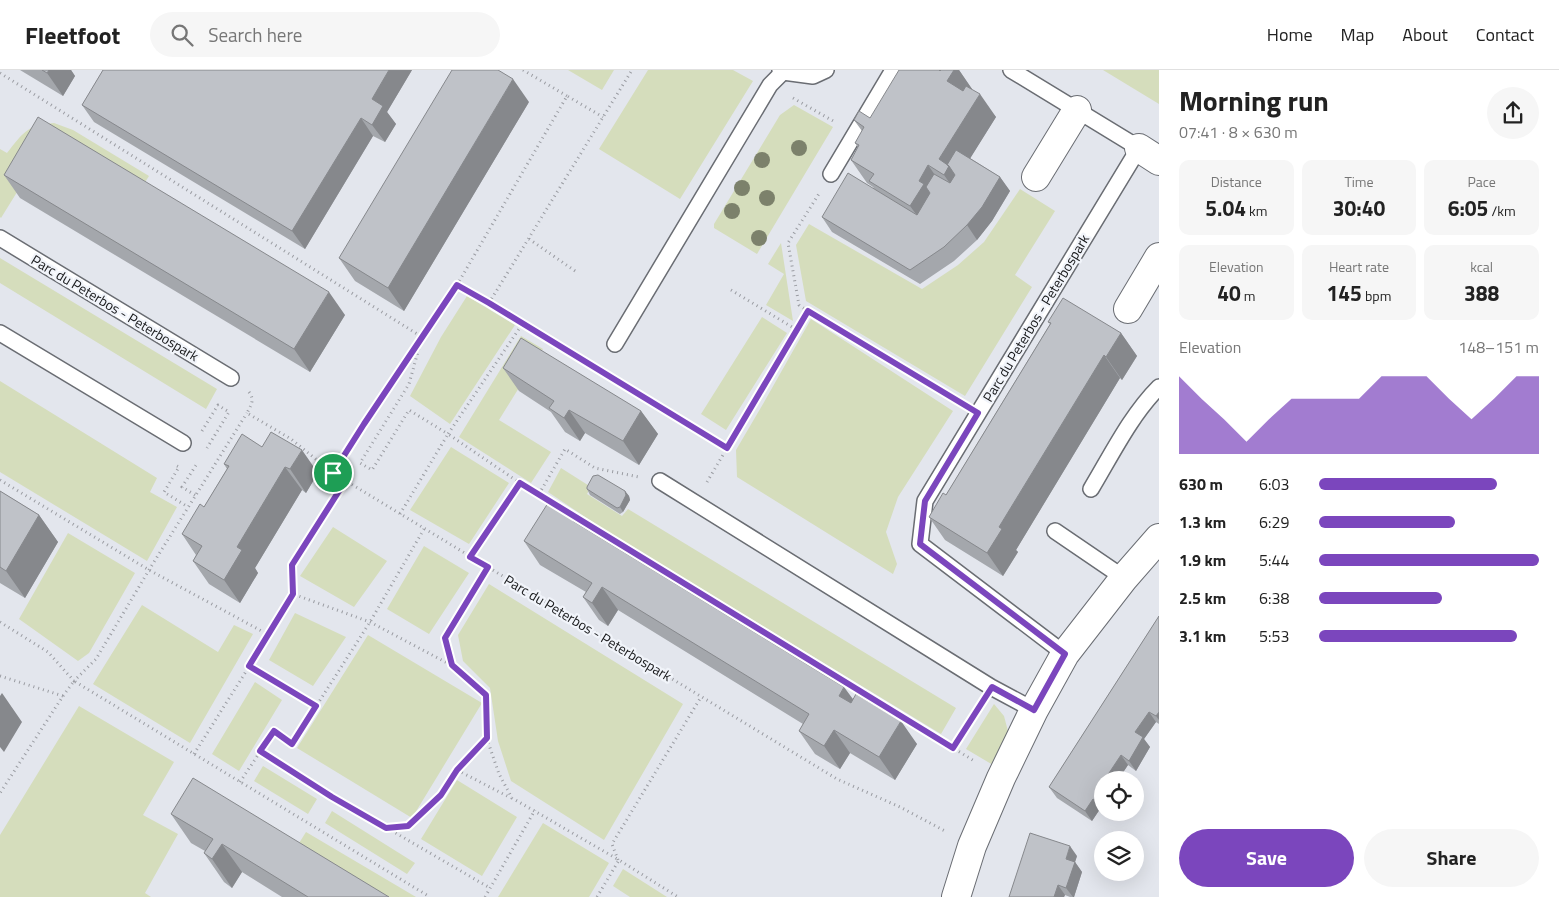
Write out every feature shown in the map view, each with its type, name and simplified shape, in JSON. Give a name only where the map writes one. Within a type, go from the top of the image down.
[{"type":"street","points":[[1036,177],[1077,110]]},
{"type":"street","points":[[1128,309],[1159,257]]},
{"type":"street","points":[[956,897],[972,846],[1001,778],[1034,710],[1065,654],[1124,578],[1159,538]]},
{"type":"lane","points":[[615,344],[770,86],[782,71],[813,76],[826,70]]},
{"type":"lane","points":[[831,174],[893,70]]},
{"type":"lane","name":"Parc du Peterbos - Peterbospark","points":[[1011,70],[1149,154],[978,413],[925,501],[920,544],[1065,654]]},
{"type":"lane","name":"Parc du Peterbos - Peterbospark","points":[[0,238],[231,378]]},
{"type":"lane","points":[[0,333],[183,443]]},
{"type":"lane","points":[[1091,489],[1120,440],[1148,398],[1159,386]]},
{"type":"lane","points":[[660,481],[992,687],[1034,710]]},
{"type":"lane","points":[[1055,531],[1124,578]]},
{"type":"path","points":[[523,70],[603,117]]},
{"type":"path","points":[[489,303],[632,70]]},
{"type":"path","points":[[0,73],[422,337]]},
{"type":"path","points":[[770,86],[855,134]]},
{"type":"path","points":[[333,473],[457,285],[567,96]]},
{"type":"path","points":[[831,174],[788,243],[799,305],[978,413]]},
{"type":"path","points":[[529,239],[578,273]]},
{"type":"path","points":[[457,285],[523,323],[727,448]]},
{"type":"path","points":[[731,290],[797,330]]},
{"type":"path","points":[[695,503],[808,311]]},
{"type":"path","points":[[400,514],[448,434],[523,323]]},
{"type":"path","points":[[422,337],[409,384],[360,463],[372,470],[409,410],[520,483],[1001,778]]},
{"type":"path","points":[[0,793],[63,696],[74,681],[96,659],[247,413],[253,402],[252,396],[248,390],[231,378]]},
{"type":"path","name":"Parc du Peterbos - Peterbospark","points":[[247,413],[292,439],[333,473],[838,779],[900,807],[972,846]]},
{"type":"path","points":[[539,494],[565,449],[595,468],[660,481]]},
{"type":"path","points":[[173,477],[164,492],[188,507]]},
{"type":"path","points":[[0,480],[149,570],[269,635]]},
{"type":"path","points":[[194,754],[293,594],[292,565],[346,480]]},
{"type":"path","points":[[470,557],[520,483]]},
{"type":"path","points":[[240,782],[274,731],[292,744],[370,622],[424,529]]},
{"type":"path","points":[[452,665],[445,638],[488,567]]},
{"type":"path","points":[[293,594],[370,622],[452,665],[486,695],[487,738],[499,774],[512,798]]},
{"type":"path","points":[[0,622],[48,652],[74,681],[430,897]]},
{"type":"path","points":[[249,666],[316,706]]},
{"type":"path","points":[[0,676],[63,696]]},
{"type":"path","points":[[953,748],[992,687]]},
{"type":"path","points":[[619,860],[612,844],[701,697]]},
{"type":"path","points":[[386,828],[408,826],[441,795],[457,770],[487,738]]},
{"type":"path","points":[[260,751],[332,797],[490,888]]},
{"type":"path","points":[[457,770],[535,810],[678,897]]},
{"type":"path","points":[[485,897],[535,810]]},
{"type":"path","points":[[597,897],[619,860]]},
{"type":"green space","points":[[568,70],[614,70],[602,90]]},
{"type":"green space","points":[[648,70],[733,70],[753,81],[680,199],[599,149]]},
{"type":"green space","points":[[1103,70],[1159,70],[1159,104]]},
{"type":"green space","points":[[794,105],[833,127],[757,254],[714,228],[714,224],[780,115]]},
{"type":"green space","points":[[54,123],[73,130],[149,176],[142,187],[53,134],[1,218],[0,149],[7,153],[26,131],[45,124]]},
{"type":"green space","points":[[1020,189],[1055,211],[1015,275],[1032,287],[965,396],[806,301],[796,245],[809,224],[922,289],[958,265],[984,242]]},
{"type":"green space","points":[[781,243],[793,321],[766,305],[784,274],[768,264]]},
{"type":"green space","points":[[0,258],[217,389],[206,409],[0,283]]},
{"type":"green space","points":[[467,296],[515,325],[450,424],[410,396],[441,337]]},
{"type":"green space","points":[[762,317],[787,333],[726,430],[701,414]]},
{"type":"green space","points":[[811,319],[953,411],[898,497],[886,532],[897,564],[893,574],[737,477],[736,450]]},
{"type":"green space","points":[[521,336],[543,349],[499,420],[551,452],[531,483],[459,437]]},
{"type":"green space","points":[[0,381],[157,478],[150,492],[177,507],[147,561],[0,472]]},
{"type":"green space","points":[[451,447],[509,483],[469,544],[410,510]]},
{"type":"green space","points":[[561,468],[591,487],[587,494],[622,516],[628,509],[956,708],[941,734],[603,529],[548,492]]},
{"type":"green space","points":[[333,527],[387,561],[354,607],[300,576]]},
{"type":"green space","points":[[68,533],[135,573],[89,653],[78,661],[19,619]]},
{"type":"green space","points":[[424,546],[469,573],[429,634],[387,609]]},
{"type":"green space","points":[[489,584],[683,704],[604,840],[511,781],[498,741],[490,688],[463,661],[458,635]]},
{"type":"green space","points":[[142,605],[218,652],[234,625],[253,634],[190,743],[93,684]]},
{"type":"green space","points":[[295,613],[346,637],[313,686],[269,660]]},
{"type":"green space","points":[[368,635],[482,703],[412,818],[297,748]]},
{"type":"green space","points":[[255,682],[282,700],[239,771],[212,754]]},
{"type":"green space","points":[[994,704],[1004,716],[1009,735],[993,765],[966,749]]},
{"type":"green space","points":[[79,706],[174,762],[143,815],[178,834],[145,893],[151,897],[0,897],[0,835]]},
{"type":"green space","points":[[263,766],[317,799],[308,814],[254,781]]},
{"type":"green space","points":[[457,780],[517,817],[482,876],[421,839]]},
{"type":"green space","points":[[332,811],[415,863],[407,874],[325,823]]},
{"type":"green space","points":[[543,823],[609,863],[589,897],[498,897]]},
{"type":"green space","points":[[306,832],[416,897],[379,897],[296,848]]},
{"type":"green space","points":[[623,869],[667,897],[630,897],[613,886]]},
{"type":"building","points":[[103,70],[389,70],[372,99],[383,106],[372,125],[361,118],[292,231],[82,105]]},
{"type":"building","points":[[452,70],[498,70],[513,79],[388,288],[339,258]]},
{"type":"building","points":[[899,70],[954,70],[947,81],[963,91],[966,86],[980,94],[939,159],[949,166],[944,175],[928,165],[919,181],[924,184],[910,206],[869,181],[874,174],[851,160],[859,145],[855,143],[864,127],[854,120],[859,111],[870,118]]},
{"type":"building","points":[[38,117],[329,292],[294,349],[4,175]]},
{"type":"building","points":[[956,150],[1000,177],[982,207],[967,225],[944,247],[910,270],[822,217],[848,173],[917,215],[930,193],[926,187],[934,174],[950,183],[955,175],[947,165]]},
{"type":"building","points":[[1063,298],[1121,333],[1106,357],[1104,355],[999,527],[1002,529],[987,553],[929,517],[943,493],[946,495],[1051,323],[1048,322]]},
{"type":"building","points":[[521,338],[641,411],[623,441],[569,410],[564,418],[549,408],[554,401],[503,368]]},
{"type":"building","points":[[271,432],[302,450],[290,469],[285,467],[237,547],[242,550],[224,580],[193,561],[202,546],[182,534],[200,504],[204,507],[229,466],[224,464],[242,434],[262,447]]},
{"type":"building","points":[[598,475],[625,491],[626,495],[620,507],[617,508],[587,489],[593,476]]},
{"type":"building","points":[[0,491],[39,515],[6,571],[0,567]]},
{"type":"building","points":[[548,503],[573,518],[573,521],[844,687],[839,696],[851,703],[856,694],[901,721],[879,757],[834,730],[824,746],[799,731],[809,714],[602,587],[592,603],[583,597],[592,583],[524,541]]},
{"type":"building","points":[[1159,616],[1159,712],[1156,716],[1149,712],[1135,732],[1143,737],[1129,761],[1121,755],[1110,771],[1094,771],[1094,800],[1085,811],[1049,787]]},
{"type":"building","points":[[193,778],[389,897],[308,897],[222,844],[212,859],[204,853],[213,839],[171,814]]},
{"type":"building","points":[[1030,833],[1070,846],[1066,859],[1075,862],[1066,888],[1058,885],[1054,897],[1009,897]]},
{"type":"route","points":[[457,285],[727,448],[808,311],[978,413],[925,501],[920,544],[1065,654],[1034,710],[992,687],[953,748],[520,483],[470,557],[488,567],[445,638],[452,665],[486,695],[487,738],[457,770],[441,795],[408,826],[386,828],[332,797],[260,751],[274,731],[292,744],[316,706],[249,666],[293,594],[292,565],[346,480],[333,473],[457,285]]}]
